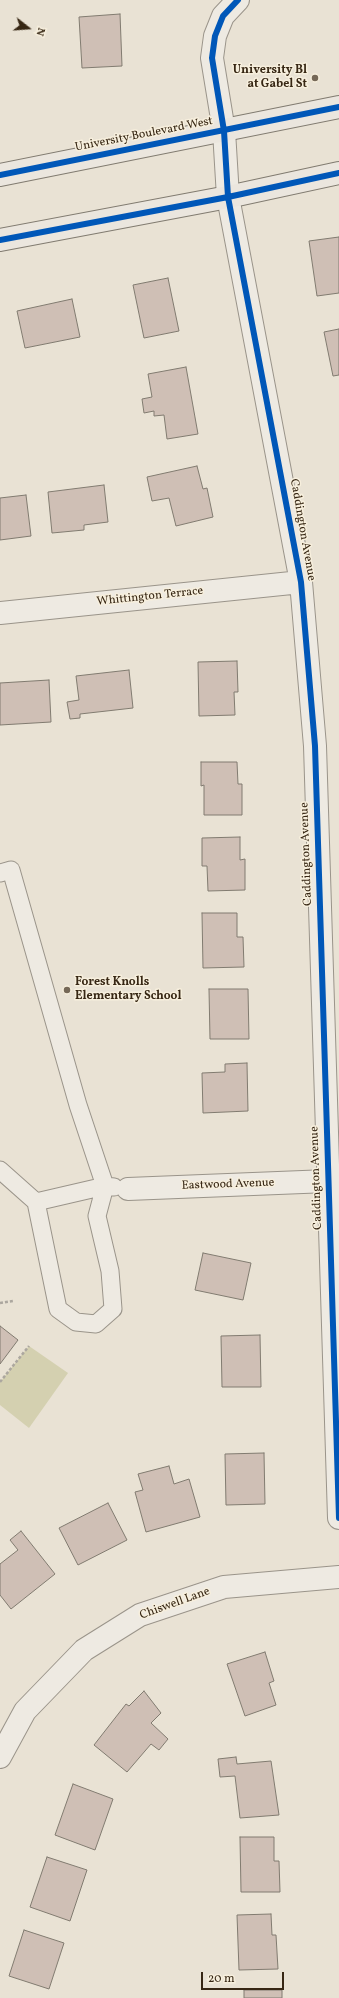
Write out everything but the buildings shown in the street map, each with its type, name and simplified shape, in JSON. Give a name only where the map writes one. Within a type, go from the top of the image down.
[{"type":"main road","name":"University Boulevard West","points":[[0,175],[339,107]]},
{"type":"main road","points":[[0,240],[228,197],[339,173]]},
{"type":"street","name":"Caddington Avenue","points":[[238,0],[223,16],[215,36],[212,58],[224,131],[228,197],[301,582],[315,746],[339,1518]]},
{"type":"street","name":"Whittington Terrace","points":[[0,613],[301,582]]},
{"type":"street","name":"Eastwood Avenue","points":[[128,1189],[328,1181]]},
{"type":"street","name":"Chiswell Lane","points":[[0,1757],[25,1711],[84,1650],[140,1615],[224,1586],[339,1577]]},
{"type":"lane","points":[[0,873],[11,870],[78,1105],[105,1186],[97,1216],[110,1271],[113,1309],[96,1324],[76,1322],[58,1310],[36,1202],[0,1170]]},
{"type":"lane","points":[[36,1202],[105,1186],[128,1189]]},
{"type":"path","points":[[0,1303],[13,1301]]},
{"type":"path","points":[[0,1382],[29,1346]]},
{"type":"shaded area","points":[[29,1346],[68,1373],[29,1428],[0,1405],[0,1382]]},
{"type":"cycle path","points":[[238,0],[223,16],[215,36],[212,58],[224,131],[228,197],[301,582],[315,746],[339,1518]]},
{"type":"cycle path","points":[[0,175],[339,107]]},
{"type":"cycle path","points":[[0,240],[228,197],[339,173]]},
{"type":"place","name":"University Bl at Gabel St","points":[[315,78]]},
{"type":"place","name":"Forest Knolls Elementary School","points":[[67,990]]}]
